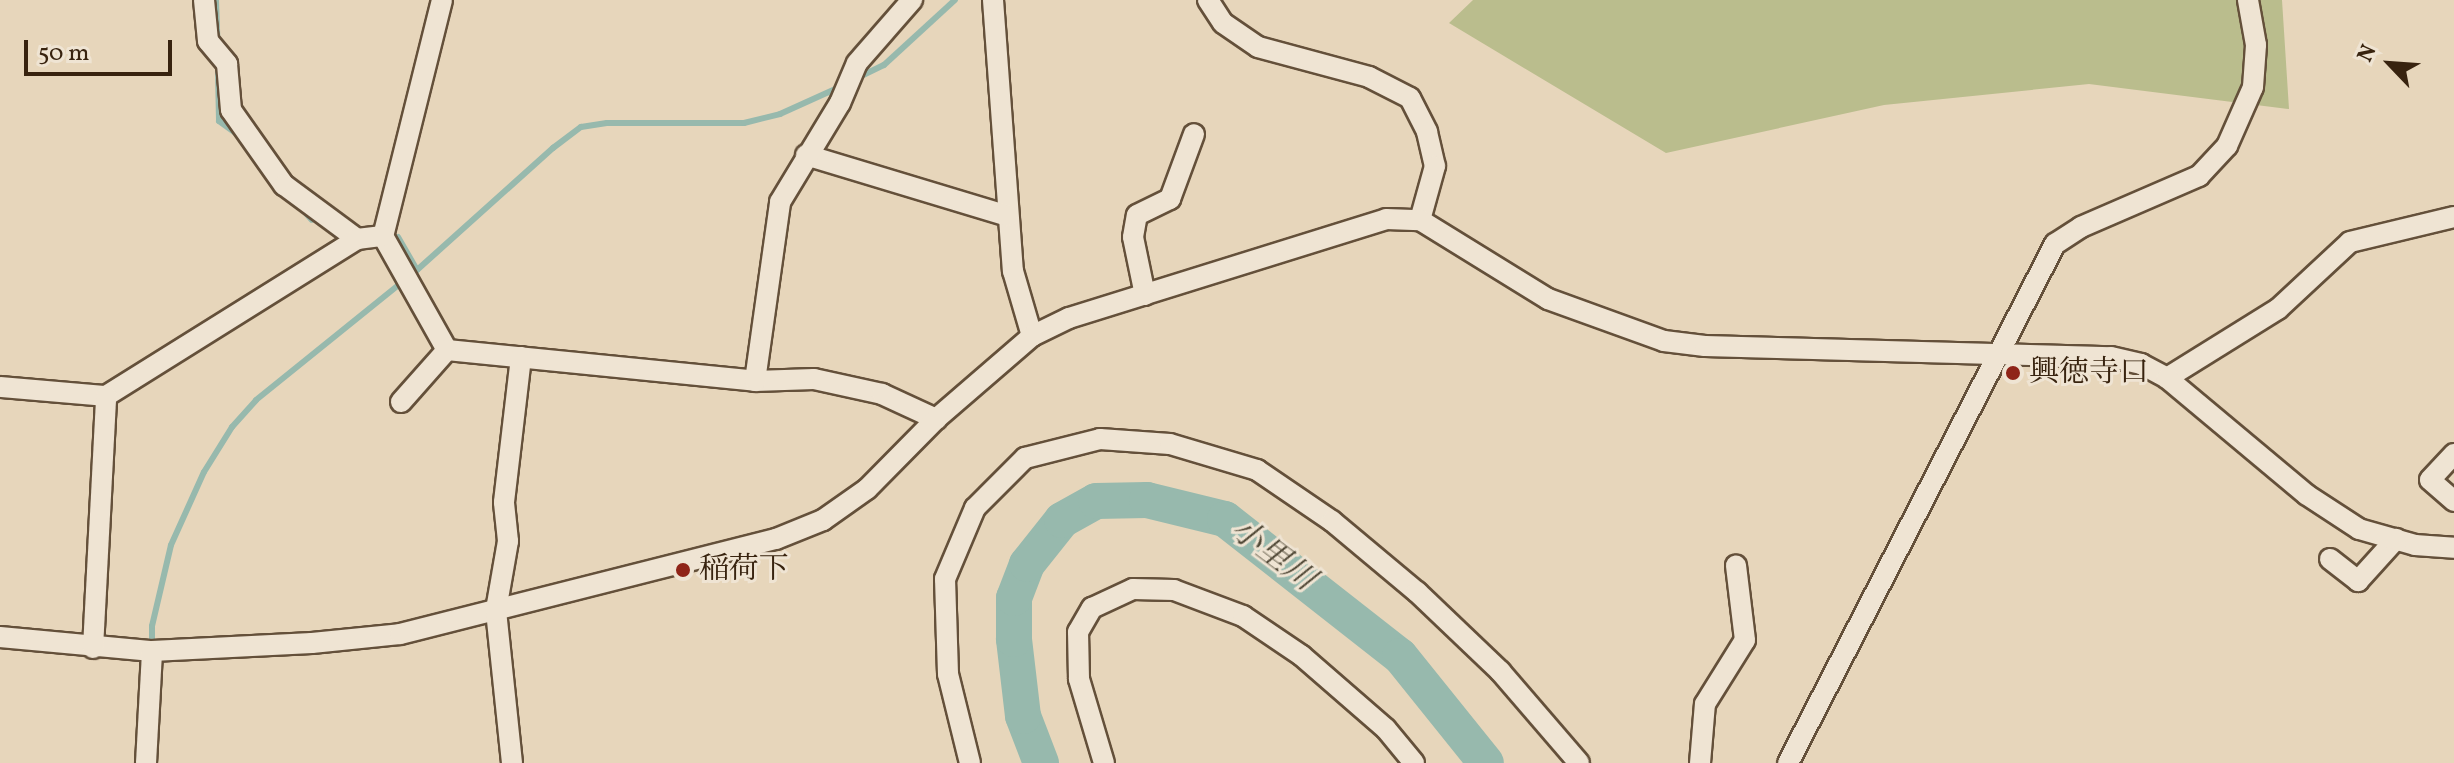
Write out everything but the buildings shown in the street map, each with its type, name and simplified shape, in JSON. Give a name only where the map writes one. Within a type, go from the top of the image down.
[{"type":"street","points":[[204,0],[208,41],[227,64],[231,110],[284,185],[357,239]]},
{"type":"street","points":[[442,0],[383,236],[409,276],[447,350]]},
{"type":"street","points":[[755,381],[780,202],[840,103],[857,63],[895,15],[912,0]]},
{"type":"street","points":[[1208,0],[1223,23],[1258,47],[1369,77],[1410,98],[1427,132],[1435,166],[1420,220]]},
{"type":"street","points":[[1788,763],[2055,244],[2081,227],[2199,176],[2227,146],[2253,87],[2256,45],[2248,0]]},
{"type":"street","points":[[998,5],[1013,271],[1032,336]]},
{"type":"street","points":[[1145,295],[1133,237],[1137,215],[1170,199],[1194,134]]},
{"type":"street","points":[[806,155],[1008,216]]},
{"type":"street","points":[[2167,378],[2278,309],[2350,242],[2454,217]]},
{"type":"street","points":[[0,637],[93,648],[143,650],[312,643],[400,634],[776,539],[823,520],[867,489],[936,419],[1032,336],[1069,318],[1386,219],[1420,220],[1548,299],[1664,341],[1705,346],[2111,357],[2141,364],[2167,378],[2307,495],[2359,529],[2396,539],[2454,548]]},
{"type":"street","points":[[0,387],[106,396],[357,239],[383,236]]},
{"type":"street","points":[[447,350],[755,381],[814,379],[882,394],[936,419]]},
{"type":"street","points":[[401,402],[447,350]]},
{"type":"street","points":[[512,763],[496,610],[508,541],[504,502],[521,357]]},
{"type":"street","points":[[93,648],[106,396]]},
{"type":"street","points":[[970,763],[948,674],[945,579],[975,508],[1025,458],[1100,439],[1170,444],[1257,470],[1332,521],[1417,592],[1500,671],[1579,763]]},
{"type":"street","points":[[2454,454],[2430,480],[2454,501]]},
{"type":"street","points":[[2330,559],[2358,581],[2396,539]]},
{"type":"street","points":[[1700,763],[1705,704],[1745,640],[1736,566]]},
{"type":"street","points":[[1104,763],[1079,679],[1078,632],[1092,608],[1133,589],[1174,590],[1243,616],[1302,656],[1386,729],[1414,763]]},
{"type":"street","points":[[143,650],[149,699],[146,763]]},
{"type":"green space","points":[[1473,0],[2282,0],[2289,109],[2089,84],[1884,105],[1666,153],[1449,23]]},
{"type":"waterway","points":[[216,0],[217,36]]},
{"type":"waterway","points":[[855,79],[884,65],[955,0]]},
{"type":"waterway","points":[[218,72],[219,121],[238,135]]},
{"type":"waterway","points":[[152,649],[152,626],[171,545],[204,472],[232,427],[256,400],[417,270],[553,148],[581,127],[607,123],[744,123],[780,114],[842,86]]},
{"type":"waterway","points":[[303,210],[312,220]]},
{"type":"waterway","points":[[398,237],[417,270]]},
{"type":"waterway","name":"小里川","points":[[1041,763],[1023,716],[1014,639],[1014,598],[1027,564],[1062,520],[1096,501],[1147,500],[1225,519],[1400,656],[1486,763]]},
{"type":"place","name":"興徳寺口","points":[[2013,373]]},
{"type":"place","name":"稲荷下","points":[[683,570]]}]
